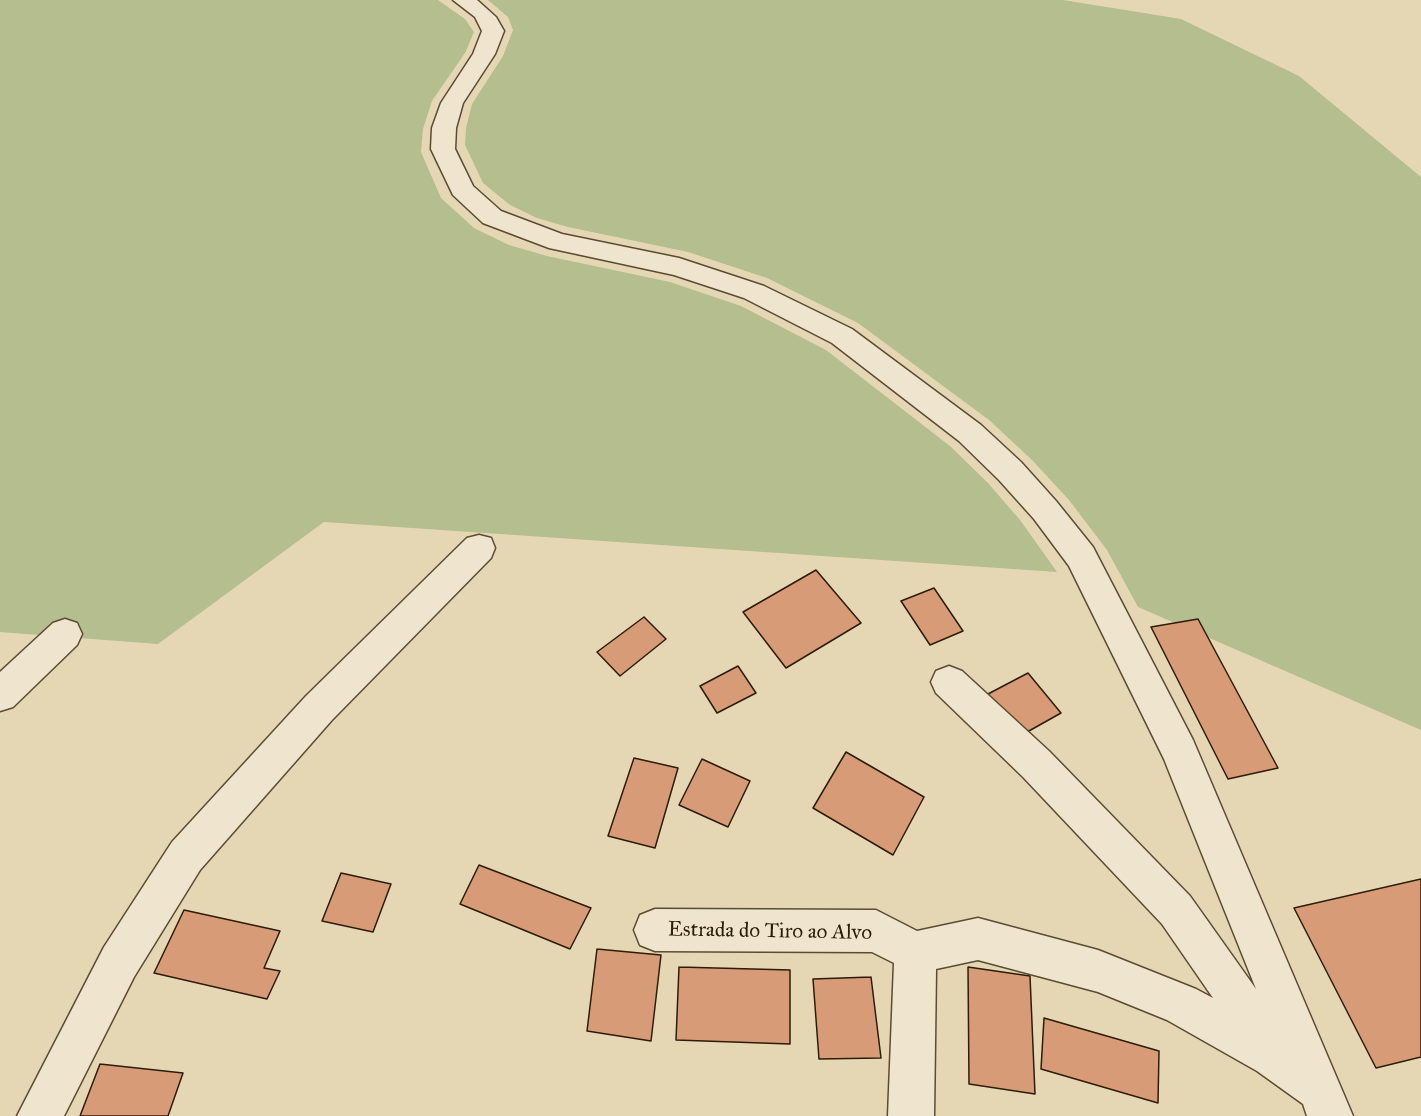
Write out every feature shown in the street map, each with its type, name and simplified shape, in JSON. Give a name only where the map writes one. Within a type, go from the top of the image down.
[{"type":"street","points":[[463,0],[482,13],[489,21],[493,31],[484,54],[452,103],[444,128],[443,149],[462,190],[492,217],[558,242],[679,267],[754,292],[842,336],[970,433],[1010,471],[1045,510],[1080,557],[1180,752],[1323,1102]]},
{"type":"street","points":[[40,1116],[119,962],[186,856],[319,708],[479,548]]},
{"type":"street","points":[[0,695],[64,634]]},
{"type":"street","points":[[949,682],[1036,764],[1176,910],[1227,981],[1273,1055]]},
{"type":"street","name":"Estrada do Tiro ao Alvo","points":[[655,930],[876,931],[915,952]]},
{"type":"street","points":[[911,1116],[915,952],[978,939],[1087,968],[1181,1004],[1273,1055],[1323,1102]]},
{"type":"green space","points":[[0,0],[438,0],[465,19],[474,32],[465,53],[432,101],[423,129],[421,152],[441,198],[474,228],[509,245],[547,256],[670,282],[741,306],[826,350],[950,446],[988,483],[1020,520],[1057,572],[324,522],[158,644],[0,632]]},
{"type":"green space","points":[[488,0],[1063,0],[1181,19],[1299,76],[1421,177],[1421,730],[1138,607],[1107,550],[1069,500],[1032,460],[989,420],[858,323],[767,278],[688,252],[568,227],[537,218],[510,205],[483,183],[465,145],[466,128],[472,104],[503,56],[513,30],[508,17]]},
{"type":"building","points":[[816,570],[861,623],[786,668],[743,612]]},
{"type":"building","points":[[934,588],[963,631],[930,645],[901,601]]},
{"type":"building","points":[[644,617],[666,639],[620,676],[597,652]]},
{"type":"building","points":[[1198,619],[1278,768],[1228,779],[1151,627]]},
{"type":"building","points":[[738,666],[756,693],[717,713],[700,686]]},
{"type":"building","points":[[1028,673],[1061,713],[1020,736],[988,694]]},
{"type":"building","points":[[846,752],[924,797],[893,855],[813,808]]},
{"type":"building","points":[[634,758],[678,768],[655,848],[608,836]]},
{"type":"building","points":[[702,759],[750,781],[728,827],[679,805]]},
{"type":"building","points":[[479,865],[591,908],[570,949],[460,904]]},
{"type":"building","points":[[341,873],[391,884],[373,932],[322,921]]},
{"type":"building","points":[[1421,879],[1421,1057],[1376,1068],[1294,908]]},
{"type":"building","points":[[184,910],[280,931],[264,968],[280,971],[267,999],[154,973]]},
{"type":"building","points":[[597,949],[661,955],[651,1041],[587,1031]]},
{"type":"building","points":[[679,967],[790,970],[790,1044],[676,1040]]},
{"type":"building","points":[[968,967],[1030,976],[1035,1094],[969,1084]]},
{"type":"building","points":[[871,977],[881,1058],[819,1059],[813,979]]},
{"type":"building","points":[[1044,1018],[1159,1051],[1158,1103],[1041,1069]]},
{"type":"building","points":[[100,1064],[183,1073],[168,1116],[80,1116]]}]
